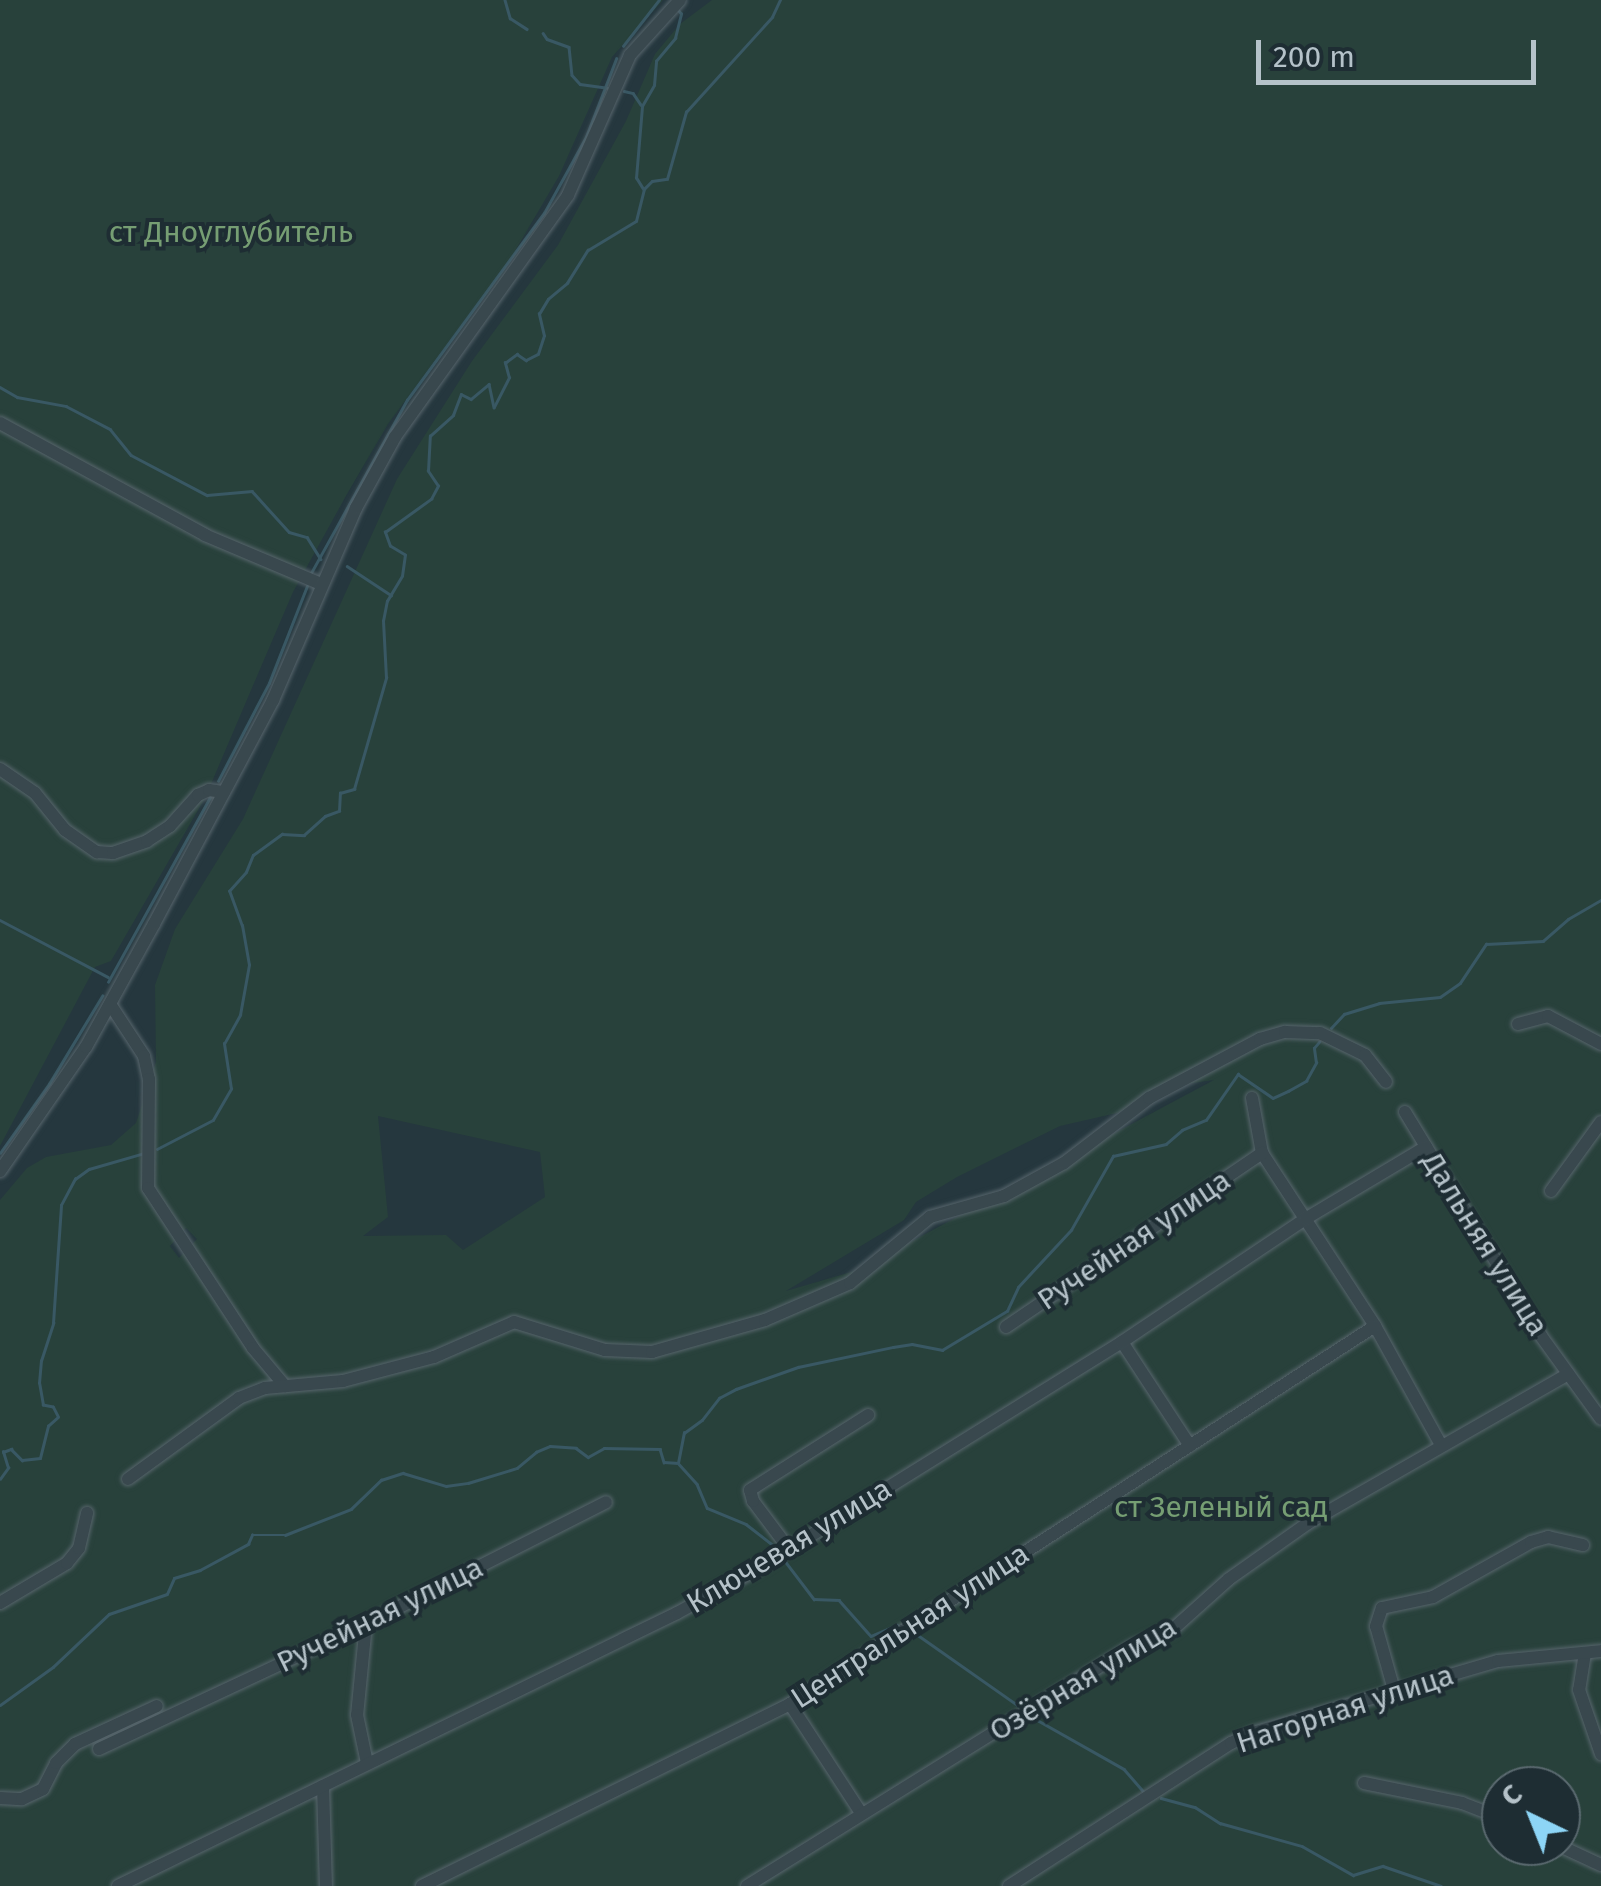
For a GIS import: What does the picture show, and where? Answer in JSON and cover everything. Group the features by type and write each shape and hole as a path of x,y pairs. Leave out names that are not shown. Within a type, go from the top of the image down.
{"street":[{"path":"0,1170 110,1004 273,700 320,584 395,437 568,196 630,56 676,3"},
{"path":"0,423 205,536 320,584"},
{"path":"0,769 35,794 66,830 97,852 113,853 147,842 170,826 198,795 209,790 224,792"},
{"path":"110,1004 144,1056 149,1079 148,1188 253,1348 285,1386"},
{"path":"1518,1024 1548,1016 1601,1044"},
{"path":"128,1479 239,1398 285,1386 343,1381 434,1358 514,1322 606,1350 652,1352 766,1320 850,1283 930,1217 1004,1196 1064,1163 1149,1098 1260,1039 1286,1032 1320,1033 1365,1054 1386,1082"},
{"path":"1252,1098 1262,1154 1375,1326 1441,1445"},
{"name":"Дальняя улица","path":"1405,1112 1568,1374 1601,1419"},
{"path":"1551,1192 1601,1122"},
{"name":"Ключевая улица","path":"118,1886 677,1613 789,1549 1122,1342 1304,1219 1426,1147"},
{"name":"Ручейная улица","path":"1006,1326 1262,1154"},
{"name":"Центральная улица","path":"422,1886 790,1704 1375,1326"},
{"path":"1122,1342 1190,1446"},
{"name":"Озёрная улица","path":"746,1886 1132,1646 1172,1630 1277,1544 1568,1374"},
{"path":"789,1549 753,1501 750,1490 868,1415"},
{"name":"Ручейная улица","path":"99,1749 366,1624 606,1502"},
{"path":"0,1603 67,1564 79,1548 88,1513"},
{"path":"1394,1690 1376,1626 1382,1608 1433,1597 1531,1542 1548,1537 1584,1545"},
{"path":"366,1624 356,1715 367,1764"},
{"name":"Нагорная улица","path":"1009,1886 1232,1743 1394,1690 1498,1662 1601,1650"},
{"path":"1585,1653 1578,1690 1601,1754"},
{"path":"790,1704 861,1814"},
{"path":"0,1798 22,1799 43,1789 56,1762 75,1744 158,1706"},
{"path":"1364,1783 1481,1811"},
{"path":"323,1786 326,1886"}],"green space":[{"name":"ст Дноуглубитель","path":"0,0 663,0 612,57 559,176 512,256 388,424 347,494 293,592 205,798 111,961 95,967 0,1146"},
{"name":"ст Зеленый сад","path":"712,0 1601,0 1601,1886 0,1886 0,1200 27,1168 46,1157 111,1145 136,1123 156,1062 155,985 175,929 243,819 397,479 472,361 558,245 626,121 655,54 680,24","holes":["1214,1080 858,1270 786,1291 904,1220 916,1202 957,1177 1060,1126 1117,1113 1186,1084","378,1116 540,1152 545,1197 463,1250 446,1235 363,1236 388,1217","186,1228 197,1239 179,1258 170,1246"]}],"waterway":[{"path":"505,0 510,18 527,29"},
{"path":"623,46 659,0"},
{"path":"157,1149 213,1120 231,1089 224,1044 240,1015 249,965 242,926 229,891 246,872 253,855 282,834 304,835 325,816 339,811 340,793 354,789 386,678 383,621 387,601 402,576 405,555 390,546 385,532 431,499 438,486 428,471 430,436 453,415 461,394 471,399 489,384 494,407 509,378 505,363 517,354 526,360 538,354 544,336 539,314 548,299 567,283 588,250 636,221 644,189 652,181 667,179 686,112 772,17 780,0"},
{"path":"643,189 636,178 642,106 654,85 656,61 675,38 681,14 677,9"},
{"path":"543,33 547,39 569,47 572,75 580,84 607,88"},
{"path":"311,573 407,400 544,213 586,137 616,59"},
{"path":"624,91 633,93 641,105"},
{"path":"0,387 17,397 66,406 110,429 131,455 207,495 252,491 289,532 307,537 321,559"},
{"path":"347,566 391,595"},
{"path":"218,781 269,683 307,586"},
{"path":"108,982 210,797"},
{"path":"1331,1028 1344,1014 1379,1003 1440,997 1460,983 1486,944 1543,941 1568,919 1601,900"},
{"path":"0,920 108,977"},
{"path":"0,1153 49,1084 102,996"},
{"path":"0,1705 53,1667 109,1614 167,1594 174,1578 200,1570 248,1544 252,1535 285,1535 351,1509 381,1480 403,1473 446,1486 468,1483 517,1468 550,1446 576,1448 588,1457 604,1448 660,1449 664,1462 678,1463 684,1433 702,1420 719,1398 736,1389 798,1367 893,1347 912,1344 942,1350 1007,1311 1018,1287 1071,1230 1113,1156 1166,1144 1182,1130 1206,1120 1238,1074 1273,1098 1288,1091 1306,1081 1316,1063 1314,1048 1319,1042"},
{"path":"0,1479 8,1468 3,1452 11,1449 22,1460 40,1458 48,1426 58,1417 53,1407 43,1405 39,1383 41,1361 53,1323 61,1205 75,1179 89,1169 141,1154"},
{"path":"679,1464 697,1484 707,1508 746,1524 775,1547"},
{"path":"785,1561 814,1599 839,1600 871,1636 897,1625"},
{"path":"915,1633 1019,1706"},
{"path":"1032,1717 1124,1769 1143,1791"},
{"path":"1161,1798 1195,1807 1220,1823 1302,1846 1353,1875 1383,1866 1441,1886"}]}
